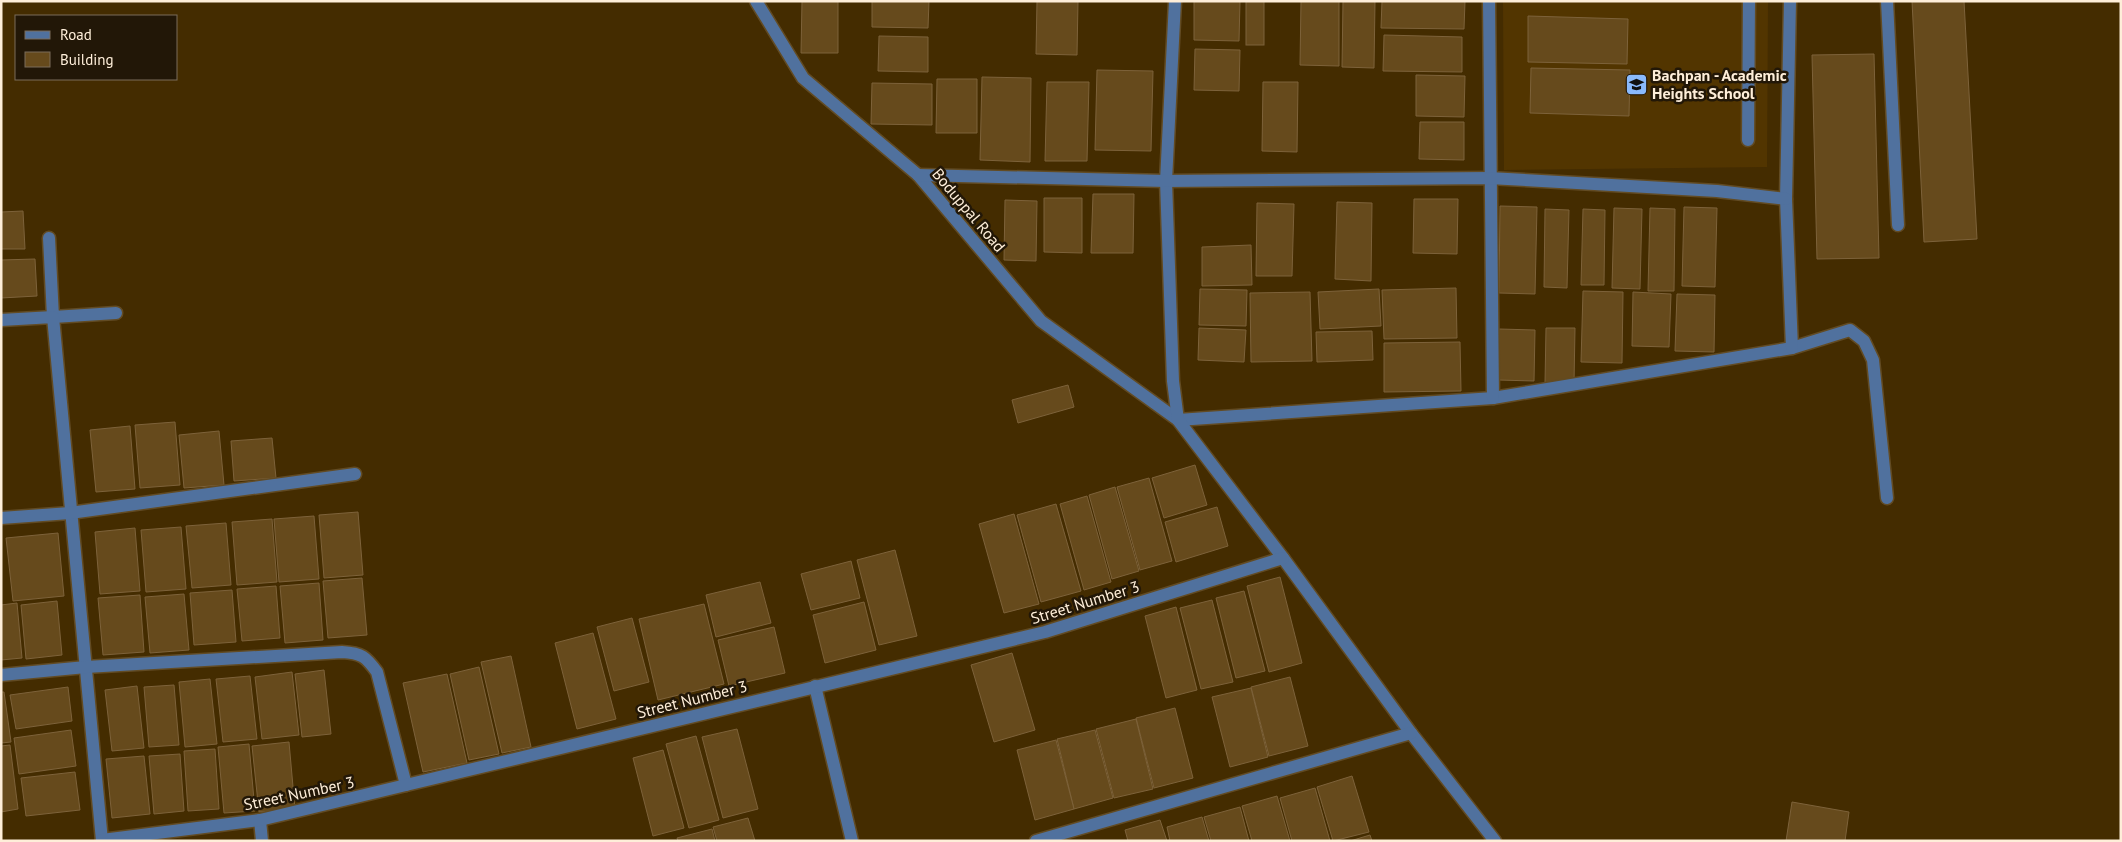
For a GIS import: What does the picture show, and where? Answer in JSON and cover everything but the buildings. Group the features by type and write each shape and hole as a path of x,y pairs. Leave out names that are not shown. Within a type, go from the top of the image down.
{"street":[{"name":"Boduppal Road","path":"756,1 803,78 918,175 1041,321 1178,420"},
{"path":"1175,1 1166,180 1173,381 1178,420 1283,558 1411,733 1495,841"},
{"path":"1489,1 1489,178 1493,398"},
{"path":"1748,1 1748,140"},
{"path":"1790,1 1786,199 1792,348"},
{"path":"1887,1 1898,225"},
{"path":"918,175 1166,180 1489,178 1716,191 1786,199"},
{"path":"49,238 53,317 70,513 102,841"},
{"path":"1,320 116,313"},
{"path":"1178,420 1493,398 1792,348 1850,330 1864,341 1873,360 1887,498"},
{"path":"1,518 70,513 354,474"},
{"name":"Street Number 3","path":"102,841 260,820 1045,632 1283,558"},
{"path":"1,675 86,667 342,652 358,653 368,660 378,672 406,785"},
{"path":"815,686 852,841"},
{"path":"1036,841 1411,733"},
{"path":"260,820 262,841"}],"shaded area":[{"name":"Bachpan - Academic Heights School","path":"1503,1 1768,1 1767,167 1504,170"}],"place":[{"name":"Bachpan - Academic Heights School","path":"1636,84"}]}
